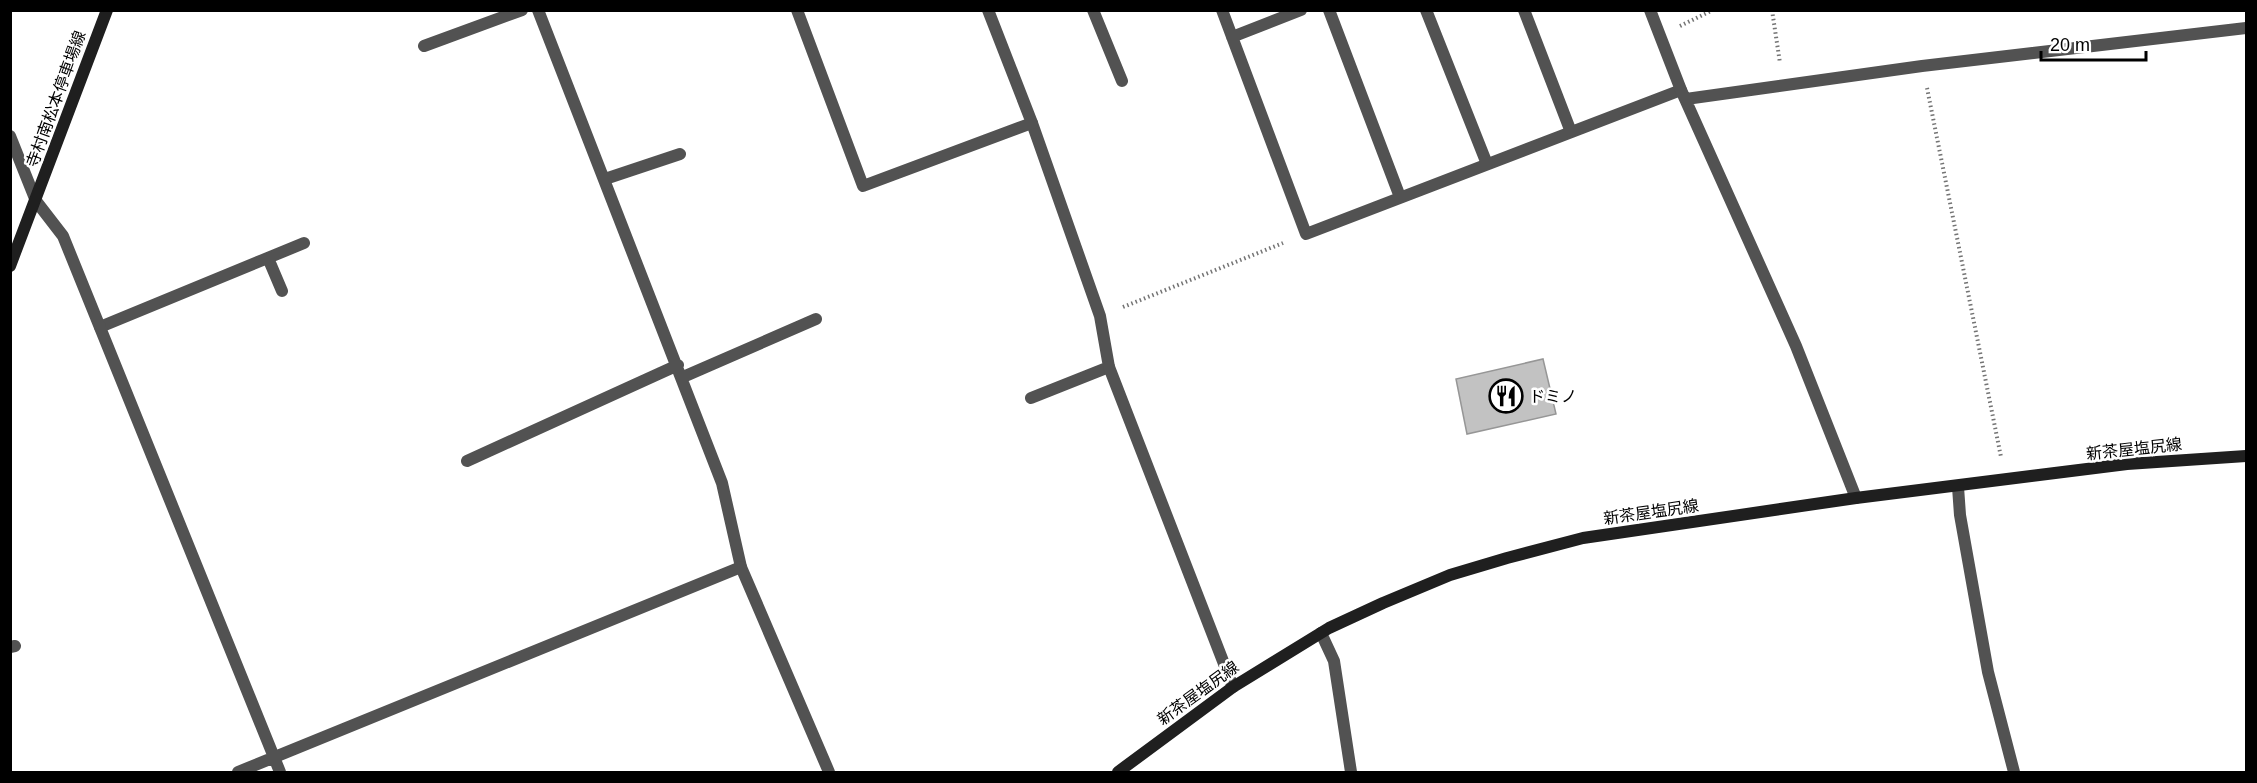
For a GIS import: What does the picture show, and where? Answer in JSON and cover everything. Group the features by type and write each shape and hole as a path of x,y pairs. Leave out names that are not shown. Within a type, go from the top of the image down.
{"main road":[{"name":"寺村南松本停車場線","path":"10,266 107,10"},
{"name":"新茶屋塩尻線","path":"1118,772 1233,687 1321,633 1383,603 1450,575 1507,558 1583,538 1856,498 2127,464 2247,456"}],"street":[{"path":"424,46 522,10"},
{"path":"538,10 683,377 722,483 741,567 829,772"},
{"path":"797,10 863,186 1032,123"},
{"path":"988,10 1032,123 1100,316 1109,367 1233,687"},
{"path":"1094,10 1122,81"},
{"path":"1221,10 1306,234 1571,132 1684,95 1784,87 1922,66 2247,28"},
{"path":"1232,37 1301,10"},
{"path":"1329,10 1400,197"},
{"path":"1426,10 1487,164"},
{"path":"1524,10 1571,132"},
{"path":"1650,10 1684,95 1796,346 1856,498"},
{"path":"10,135 36,201 63,237 280,772"},
{"path":"604,180 680,154"},
{"path":"100,327 303,243"},
{"path":"268,258 282,291"},
{"path":"683,377 816,319"},
{"path":"467,461 678,365"},
{"path":"1031,398 1109,367"},
{"path":"1958,487 1960,515 1988,672 2014,772"},
{"path":"238,772 741,567"},
{"path":"1321,633 1334,661 1351,772"}],"path":[{"path":"1679,26 1713,10"},
{"path":"1772,10 1784,87"},
{"path":"1922,66 2002,461"},
{"path":"1100,316 1306,234"}],"building":[{"name":"ドミノ","path":"1543,359 1556,414 1467,434 1456,379"}],"place":[{"name":"ドミノ","path":"1506,396"}]}
